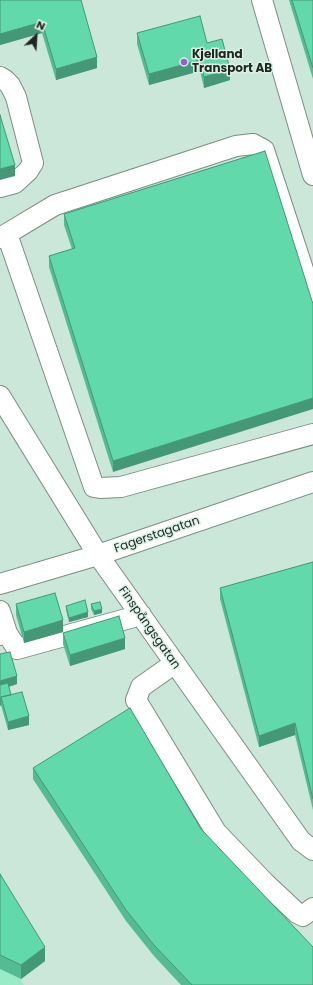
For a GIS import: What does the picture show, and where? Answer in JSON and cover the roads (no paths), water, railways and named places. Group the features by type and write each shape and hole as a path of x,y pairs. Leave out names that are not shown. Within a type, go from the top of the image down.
{"street":[{"path":"262,0 308,142 313,175"},
{"path":"0,77 10,85 16,98 33,162 28,171 15,183 0,187"},
{"path":"313,300 264,150 253,144 236,146 55,205 4,236 94,487 121,487 313,434"},
{"name":"Finspångsgatan","path":"0,396 98,555 301,841 313,850"},
{"name":"Fagerstagatan","path":"0,584 98,555 313,482"},
{"path":"0,610 4,634 17,649 141,615"},
{"path":"175,663 141,687 136,700 216,832 297,914 303,916 313,908"}],"place":[{"name":"Kjelland Transport AB","path":"184,62"}]}
